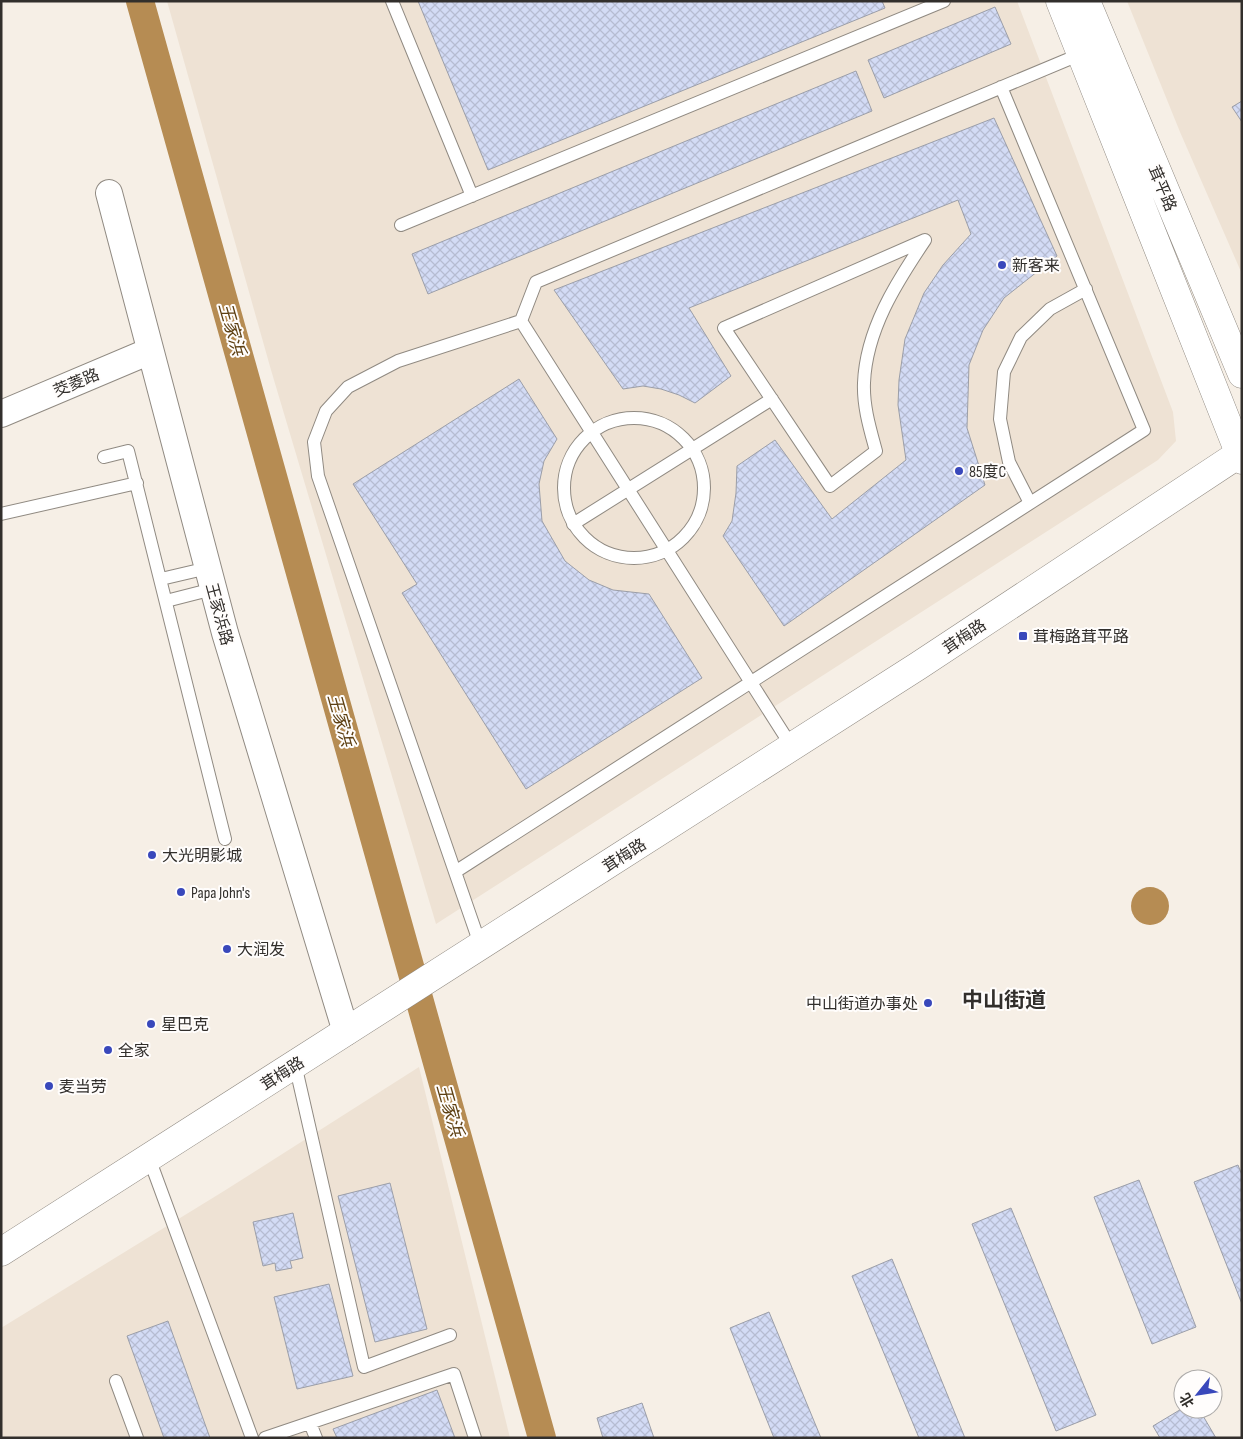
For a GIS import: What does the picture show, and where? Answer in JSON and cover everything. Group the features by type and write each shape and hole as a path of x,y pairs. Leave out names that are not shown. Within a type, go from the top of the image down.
{"street":[{"path":"1060,1 1241,455"},
{"name":"茸平路","path":"1086,1 1242,374"},
{"name":"王家浜路","path":"108,193 225,633 346,1032"},
{"name":"茭菱路","path":"1,414 150,351"},
{"name":"茸梅路","path":"1,1252 792,747 1241,455"}],"lane":[{"path":"392,1 472,196"},
{"path":"401,225 944,1"},
{"path":"521,321 536,282 1080,54"},
{"path":"455,872 1144,430 1001,87"},
{"path":"925,240 898,279 872,336 864,383 867,419 876,451 830,486 772,399 724,328 925,240"},
{"path":"1030,503 1009,462 1000,419 1004,372 1021,337 1050,309 1086,289"},
{"path":"521,321 792,747"},
{"path":"473,951 455,872 318,476 314,442 326,411 348,387 398,361 521,321"},
{"path":"573,524 772,399"},
{"path":"634,417 642,418 657,421 677,432 693,448 702,470 705,494 699,517 686,537 667,551 647,558 626,558 605,553 587,541 573,524 565,505 563,484 567,464 577,446 592,431 612,420 634,417"},
{"path":"104,456 128,451 226,839"},
{"path":"1,514 136,483"},
{"path":"160,579 210,578"},
{"path":"166,601 210,578"},
{"path":"294,1064 364,1367 450,1334"},
{"path":"149,1158 252,1438"},
{"path":"266,1438 454,1374 475,1438"},
{"path":"116,1381 137,1438"},
{"path":"310,1423 316,1438"}],"shaded area":[{"path":"167,1 1017,1 1173,412 1176,441 1158,460 436,924 271,370"},
{"path":"1127,1 1242,1 1242,274 1180,132"},
{"path":"1150,887 1164,892 1169,906 1164,920 1150,925 1136,920 1131,906 1136,892"},
{"path":"419,1067 510,1438 1,1438 1,1328 224,1191"}],"building":[{"path":"418,1 882,1 885,8 488,170"},
{"path":"995,7 1011,44 884,98 868,60"},
{"path":"856,71 872,111 428,294 412,254"},
{"path":"1242,101 1242,122 1232,107"},
{"path":"994,118 1057,256 1004,298 983,330 969,365 967,428 985,485 784,626 723,536 732,521 737,466 775,440 832,519 906,460 898,405 899,380 905,339 924,293 943,265 971,234 958,200 689,308 731,376 695,403 661,389 643,386 623,389 554,290"},
{"path":"519,379 557,439 544,461 539,484 542,521 565,561 589,580 613,590 649,594 702,678 526,789 402,593 417,584 353,484"},
{"path":"1238,1165 1242,1175 1242,1304 1194,1182"},
{"path":"1139,1180 1196,1327 1152,1344 1094,1197"},
{"path":"390,1183 427,1329 375,1342 338,1196"},
{"path":"1011,1208 1096,1415 1056,1431 972,1224"},
{"path":"293,1213 303,1258 290,1261 292,1268 276,1271 275,1263 263,1266 253,1222"},
{"path":"892,1259 965,1438 919,1438 852,1276"},
{"path":"329,1284 353,1376 297,1389 274,1297"},
{"path":"769,1312 821,1438 774,1438 730,1328"},
{"path":"168,1321 210,1438 164,1438 127,1336"},
{"path":"437,1390 455,1438 337,1438 333,1429"},
{"path":"642,1403 654,1438 603,1438 597,1418"},
{"path":"1173,1414 1173,1419 1205,1419 1216,1438 1160,1438 1153,1426"}],"waterway":[{"name":"王家浜","path":"140,1 542,1438"}],"place":[{"name":"新客来","path":"1002,265"},
{"name":"85度C","path":"959,471"},
{"name":"茸梅路茸平路","path":"1023,636"},
{"name":"大光明影城","path":"152,855"},
{"name":"Papa John's","path":"181,892"},
{"name":"大润发","path":"227,949"},
{"name":"中山街道办事处","path":"928,1003"},
{"name":"星巴克","path":"151,1024"},
{"name":"全家","path":"108,1050"},
{"name":"麦当劳","path":"49,1086"}],"district":[{"name":"中山街道","path":"1004,1000"}]}
